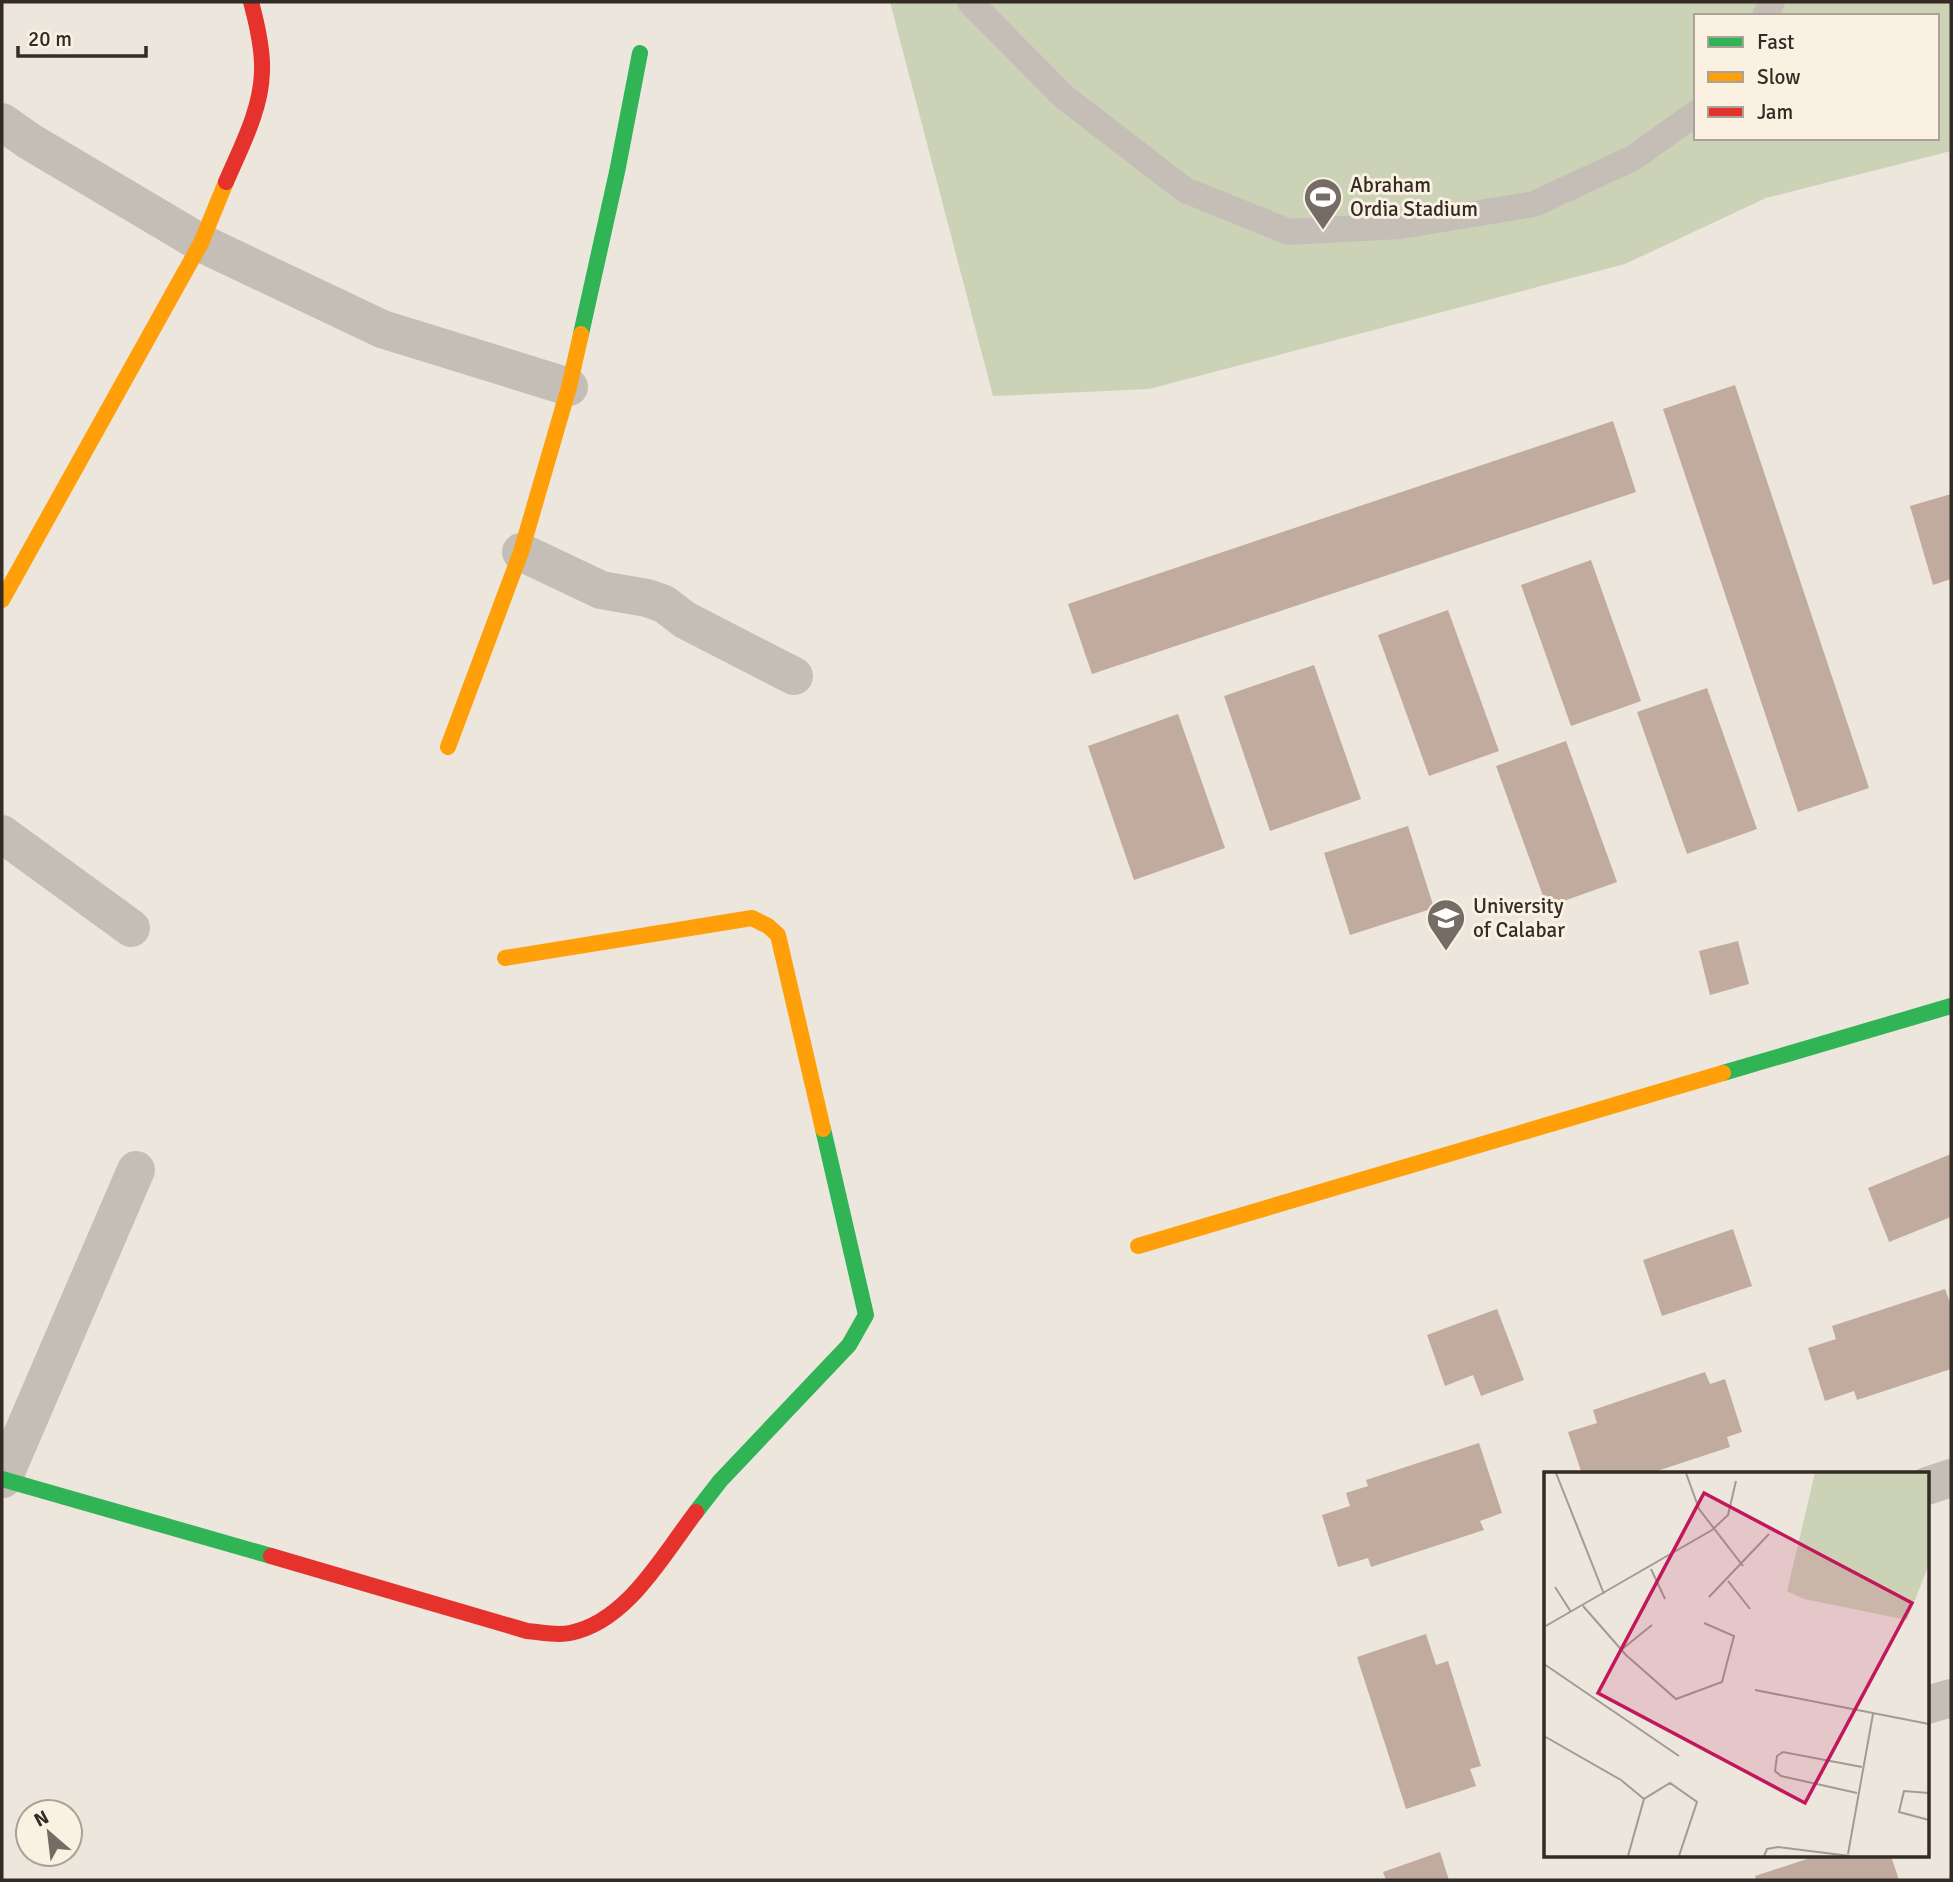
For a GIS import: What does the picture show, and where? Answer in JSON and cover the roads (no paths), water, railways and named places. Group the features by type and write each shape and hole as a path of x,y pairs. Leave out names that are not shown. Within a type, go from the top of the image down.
{"street":[{"path":"2,600 201,243 254,114 262,73 257,25 251,2"},
{"path":"447,747 521,552 569,387 617,172 640,53"},
{"path":"2,122 29,141 201,243 382,329 569,387"},
{"path":"521,552 601,590 647,598 664,604 685,621 794,676"},
{"path":"2,834 131,928"},
{"path":"136,1170 2,1479 527,1631 568,1634 599,1624 628,1601 720,1481 849,1345 866,1315 778,935 752,918 505,958"},
{"path":"1138,1246 1951,1006"},
{"path":"1928,1486 1951,1478"},
{"path":"1928,1705 1951,1698"}],"lane":[{"path":"970,2 1065,97 1185,190 1289,232 1400,226 1534,204 1633,158 1694,114"}],"place":[{"name":"Abraham Ordia Stadium","path":"1323,231"},
{"name":"University of Calabar","path":"1446,952"}]}
